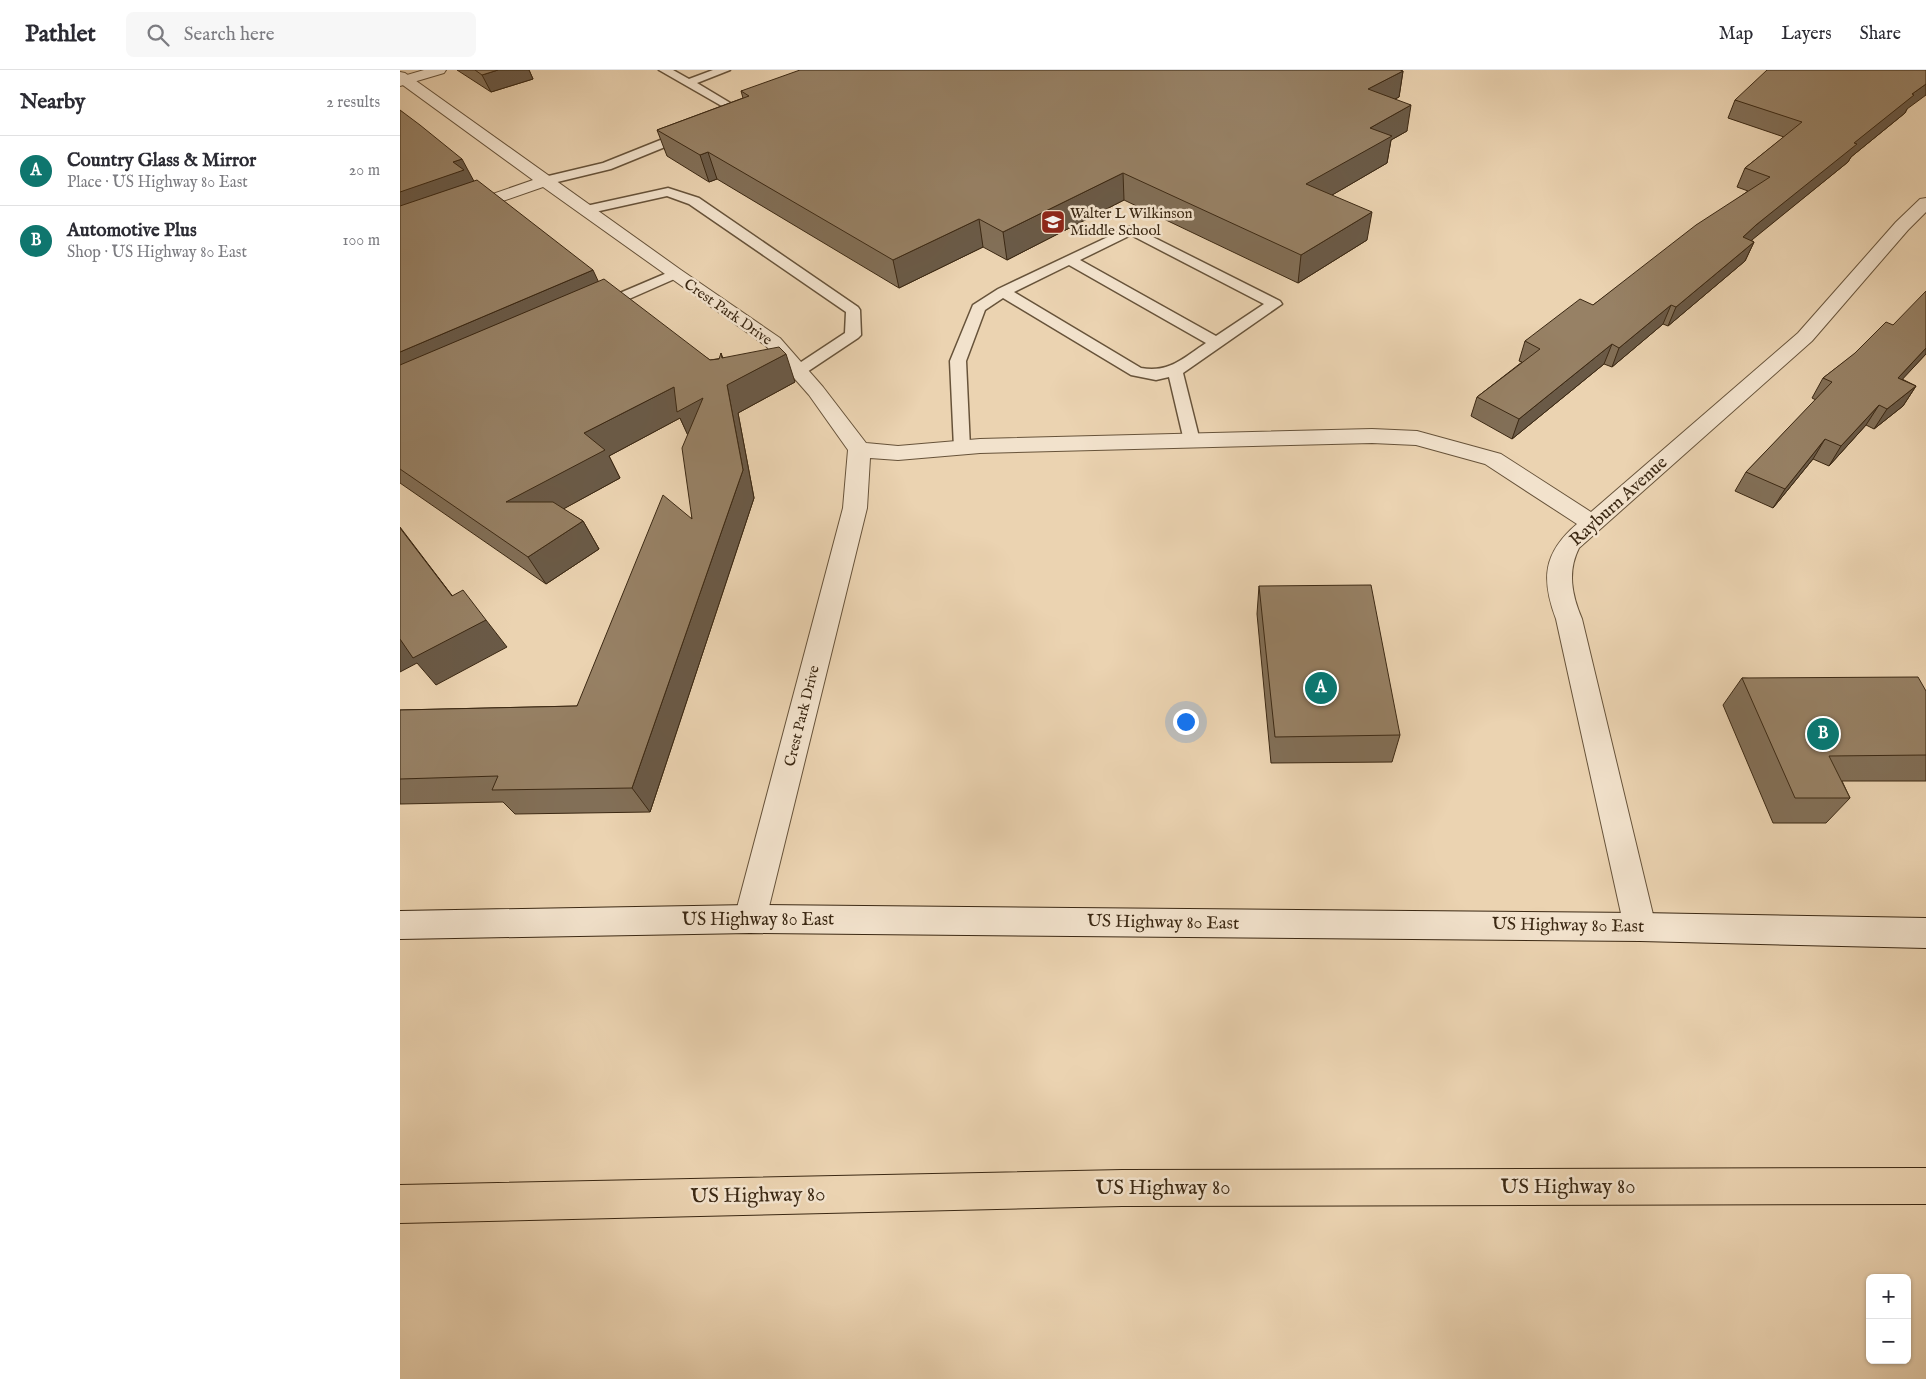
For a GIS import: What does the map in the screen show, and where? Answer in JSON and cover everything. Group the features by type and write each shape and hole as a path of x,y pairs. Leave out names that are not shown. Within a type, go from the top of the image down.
{"highway":[{"name":"US Highway 80","path":"400,1204 1122,1188 1926,1186"}],"street":[{"path":"402,79 439,70"},
{"name":"Crest Park Drive","path":"402,79 674,274 773,342 816,391 859,450 855,508 750,919"},
{"path":"400,232 544,181"},
{"name":"Rayburn Avenue","path":"1640,927 1568,619 1561,598 1560,562 1570,543 1805,337 1902,226 1926,203"},
{"path":"859,450 898,453 962,448 1192,441 1372,436 1417,438 1493,459 1592,523"},
{"name":"US Highway 80 East","path":"400,925 750,919 1640,927 1926,933"}],"lane":[{"path":"665,70 735,105 720,117"},
{"path":"688,83 724,70"},
{"path":"544,181 607,166 697,129"},
{"path":"586,210 668,192 694,201 853,310 853,335 798,371"},
{"path":"962,448 958,361 978,308 1003,292 1131,230 1275,304 1174,371 1156,375 1137,372 1003,292"},
{"path":"1070,260 1217,343"},
{"path":"586,313 674,274"},
{"path":"1174,371 1192,441"}],"building":[{"path":"475,70 498,70 482,75"},
{"path":"800,70 1400,70 1403,71 1368,89 1411,105 1370,128 1392,136 1306,184 1372,212 1301,255 1123,173 1003,232 979,219 893,260 708,152 700,155 657,130 749,96 741,91"},
{"path":"1767,70 1926,70 1926,84 1854,143 1857,144 1756,225 1743,237 1754,242 1676,307 1671,305 1619,348 1612,344 1519,419 1477,397 1540,349 1525,341 1580,299 1593,305 1696,225 1770,177 1745,168 1802,122 1735,100"},
{"path":"400,110 462,159 453,162 464,170 400,192"},
{"path":"477,180 593,270 400,352 400,206"},
{"path":"604,279 710,360 719,359 721,353 722,358 779,347 786,354 727,385 743,470 632,788 492,790 498,776 400,779 400,710 577,706 663,495 692,519 682,448 703,398 677,412 674,387 584,433 605,450 506,502 553,502 583,521 528,557 400,469 400,365"},
{"path":"1926,291 1926,348 1898,378 1916,386 1887,409 1879,405 1841,446 1825,439 1785,489 1746,472 1832,382 1823,378 1855,353 1886,322 1893,325"},
{"path":"400,528 452,596 463,590 486,620 413,658 400,639"},
{"path":"1371,585 1400,735 1275,737 1259,586"},
{"path":"1918,677 1926,691 1926,755 1829,756 1850,798 1795,798 1742,678"}],"place":[{"name":"Walter L Wilkinson Middle School","path":"1053,222"},
{"name":"Country Glass & Mirror","path":"1321,688"},
{"name":"Automotive Plus","path":"1823,734"}]}
